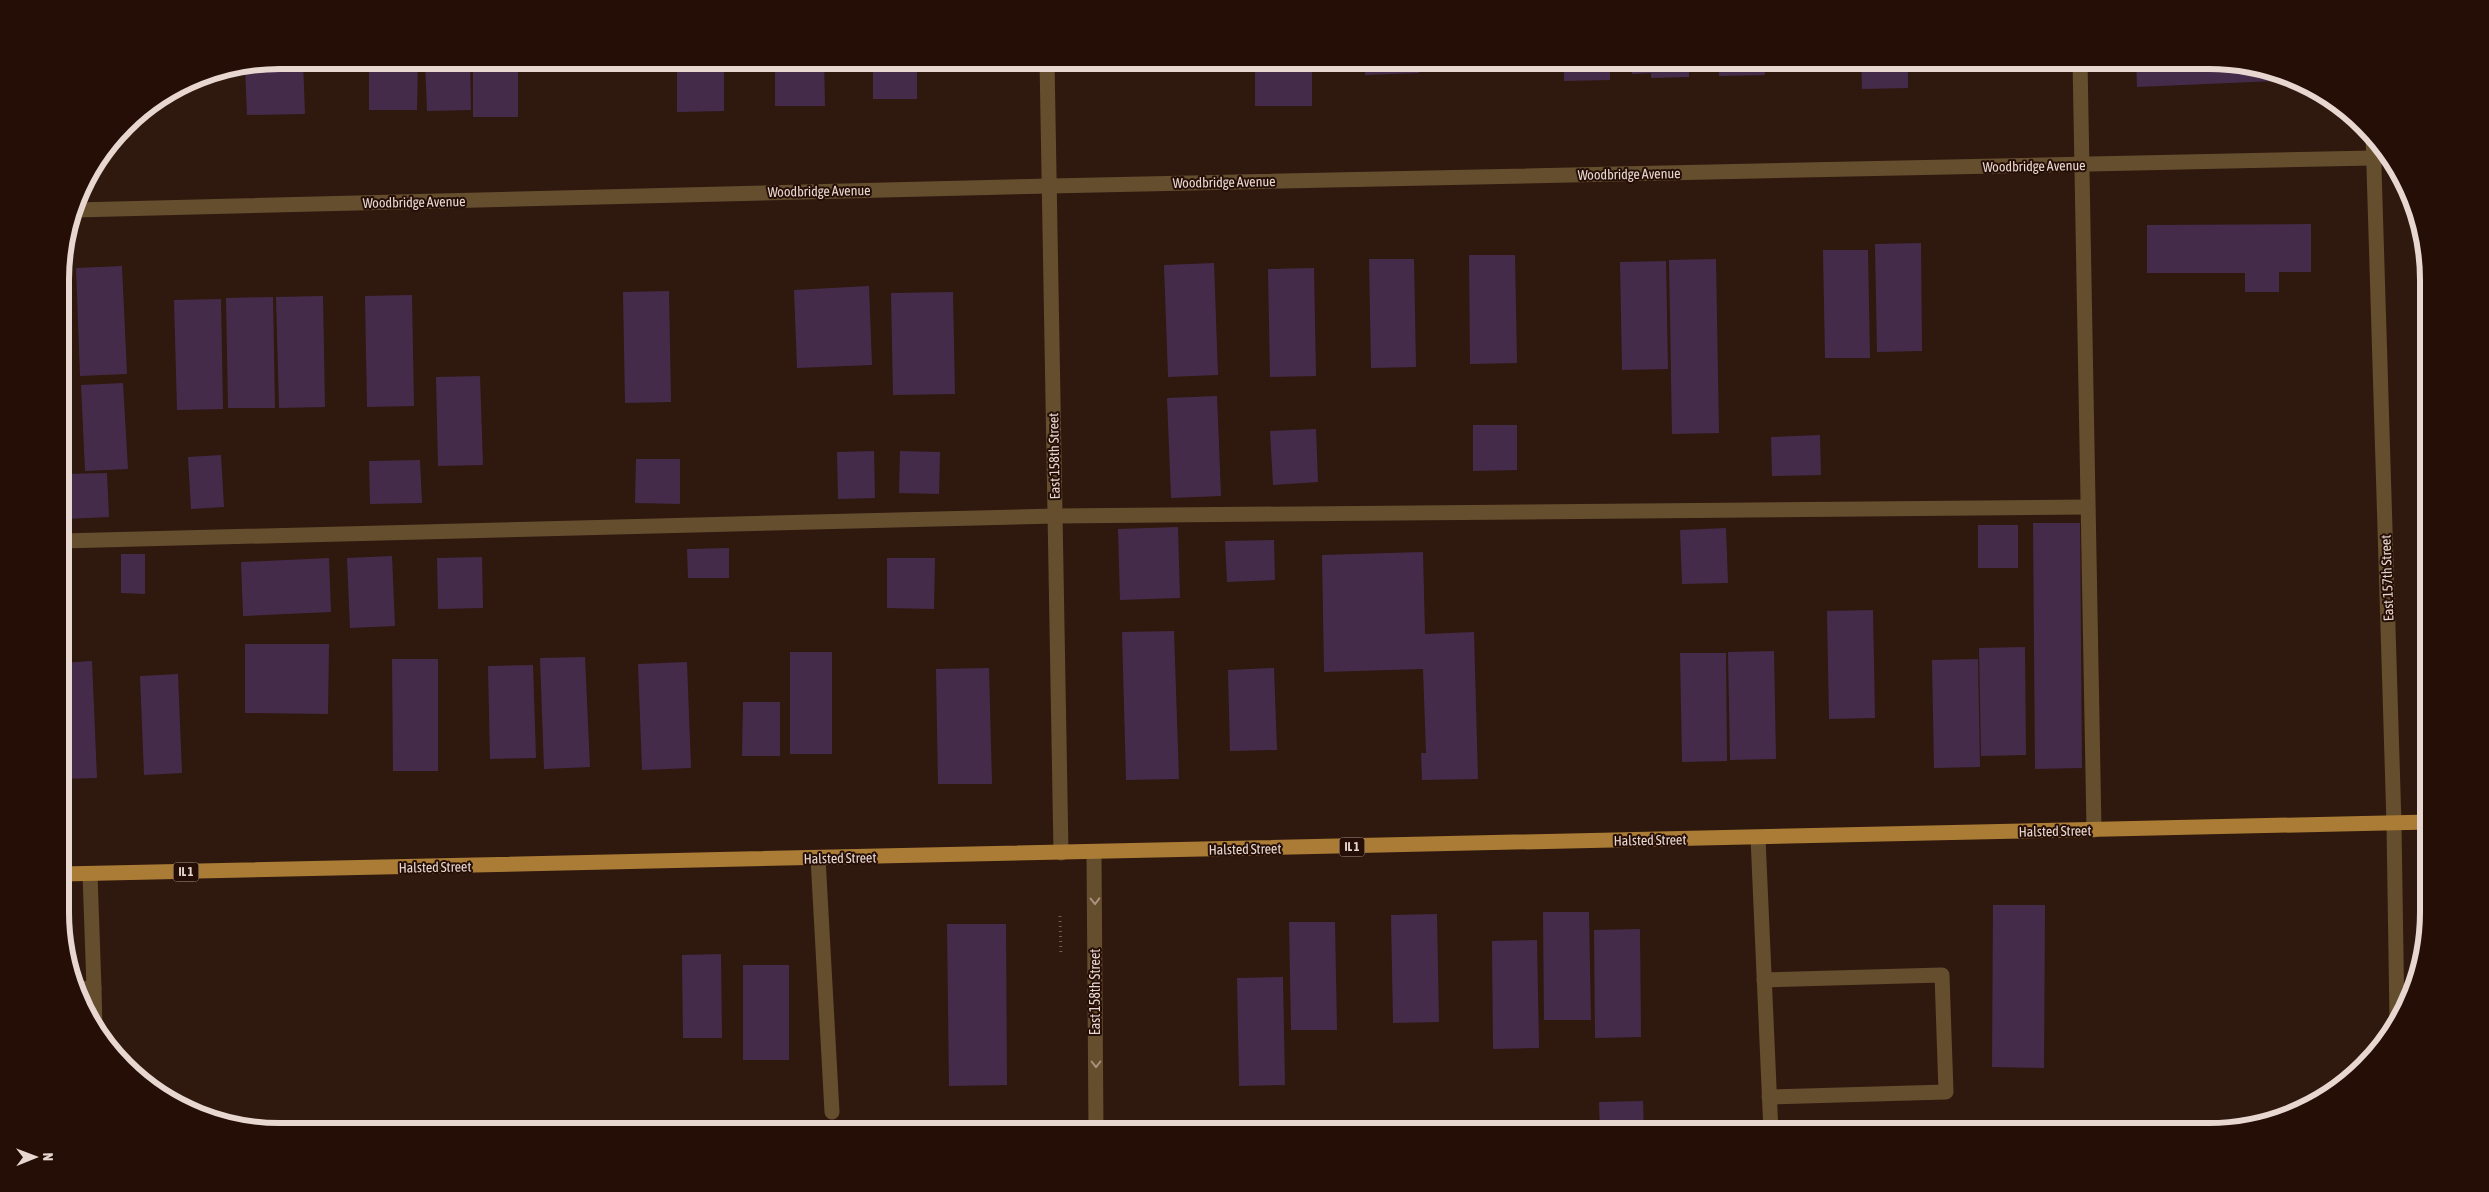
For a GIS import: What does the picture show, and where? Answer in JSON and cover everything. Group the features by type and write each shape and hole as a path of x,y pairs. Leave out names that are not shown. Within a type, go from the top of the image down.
{"main road":[{"name":"Halsted Street","path":"69,874 2420,823"}],"street":[{"name":"East 158th Street","path":"1047,69 1062,853"},
{"path":"2080,69 2094,830"},
{"name":"East 157th Street","path":"2373,147 2394,824 2397,1010"},
{"name":"Woodbridge Avenue","path":"81,210 1050,186 2373,158"},
{"path":"69,541 1055,516 2088,507"},
{"path":"1758,838 1770,1123"},
{"name":"East 158th Street","path":"1094,852 1096,1123"},
{"path":"818,858 832,1112"},
{"path":"90,874 95,1014"},
{"path":"1764,980 1942,975 1946,1092 1769,1097"},
{"path":"83,989 94,988"},
{"path":"88,1002 94,988"}],"path":[{"path":"1060,916 1061,962"}],"building":[{"path":"266,69 303,69 305,114 247,115 245,72"},
{"path":"369,69 418,69 417,110 369,110"},
{"path":"425,69 470,69 471,110 427,111"},
{"path":"473,69 518,69 518,117 473,117"},
{"path":"677,69 724,69 724,111 677,112"},
{"path":"775,69 824,69 825,106 775,106"},
{"path":"873,69 917,69 917,99 873,99"},
{"path":"1255,69 1312,69 1312,106 1255,106"},
{"path":"1365,69 1419,69 1419,73 1365,75"},
{"path":"1451,69 1504,69 1504,70 1451,71"},
{"path":"1564,69 1610,69 1610,80 1564,81"},
{"path":"1632,69 1689,69 1689,77 1651,78 1651,73 1632,74"},
{"path":"1719,69 1765,69 1765,75 1719,76"},
{"path":"1861,69 1908,69 1908,88 1862,89"},
{"path":"2136,69 2223,69 2250,73 2279,81 2137,87"},
{"path":"2311,224 2311,272 2279,272 2279,292 2245,292 2245,273 2147,273 2147,225"},
{"path":"1921,243 1922,351 1877,352 1875,244"},
{"path":"1823,250 1868,250 1870,358 1825,358"},
{"path":"1469,255 1515,255 1517,363 1470,364"},
{"path":"1369,259 1414,259 1416,367 1371,368"},
{"path":"1716,259 1719,433 1672,434 1669,260"},
{"path":"1666,261 1668,369 1622,370 1620,262"},
{"path":"1214,263 1218,375 1168,377 1164,265"},
{"path":"122,266 127,374 80,376 76,268"},
{"path":"1314,268 1316,376 1270,377 1268,269"},
{"path":"869,286 872,365 797,368 794,290"},
{"path":"669,291 671,402 625,403 623,292"},
{"path":"953,292 955,394 893,395 891,293"},
{"path":"412,295 414,406 367,407 365,296"},
{"path":"323,296 325,407 279,408 276,297"},
{"path":"273,297 275,408 228,408 226,298"},
{"path":"221,299 223,409 177,410 174,300"},
{"path":"480,376 483,465 438,466 436,377"},
{"path":"123,383 128,469 85,471 81,385"},
{"path":"1217,396 1221,496 1171,498 1167,398"},
{"path":"1473,425 1517,425 1517,470 1473,471"},
{"path":"1316,429 1318,482 1273,485 1270,431"},
{"path":"1820,435 1821,475 1772,476 1771,437"},
{"path":"874,451 875,498 838,499 837,452"},
{"path":"900,451 940,452 939,494 899,493"},
{"path":"221,455 224,507 191,509 188,457"},
{"path":"636,459 680,459 680,504 635,503"},
{"path":"420,460 422,503 370,504 369,461"},
{"path":"107,473 109,517 69,519 69,474"},
{"path":"2033,523 2080,523 2082,768 2035,769"},
{"path":"1978,525 2018,525 2018,568 1978,568"},
{"path":"1178,527 1180,598 1120,600 1118,529"},
{"path":"1726,528 1728,583 1682,584 1680,530"},
{"path":"1274,540 1275,580 1227,582 1225,541"},
{"path":"729,548 729,578 688,578 687,549"},
{"path":"1423,552 1425,634 1474,632 1478,779 1422,780 1421,753 1426,753 1423,669 1324,672 1322,555"},
{"path":"121,554 145,554 145,594 121,593"},
{"path":"392,556 395,626 350,628 347,558"},
{"path":"482,557 483,608 438,609 437,558"},
{"path":"329,558 331,612 243,616 241,562"},
{"path":"887,558 935,558 934,609 887,608"},
{"path":"1873,610 1875,718 1829,719 1827,611"},
{"path":"1174,631 1179,779 1126,780 1122,632"},
{"path":"245,644 329,644 328,714 245,713"},
{"path":"2025,647 2026,755 1981,756 1979,648"},
{"path":"1774,651 1776,759 1730,760 1728,652"},
{"path":"790,652 832,652 832,754 790,754"},
{"path":"1680,653 1726,653 1727,761 1682,762"},
{"path":"585,657 590,767 544,769 540,658"},
{"path":"392,659 438,659 438,771 393,771"},
{"path":"1978,659 1980,767 1934,768 1932,660"},
{"path":"92,661 97,778 69,779 69,662"},
{"path":"687,662 691,768 642,770 638,664"},
{"path":"533,665 536,758 490,759 488,666"},
{"path":"989,668 992,784 938,784 936,669"},
{"path":"1274,668 1277,750 1230,751 1228,670"},
{"path":"178,674 182,773 144,775 140,676"},
{"path":"743,702 780,702 780,756 742,756"},
{"path":"1993,905 2045,905 2044,1068 1992,1067"},
{"path":"1543,912 1589,912 1591,1020 1544,1020"},
{"path":"1437,914 1439,1022 1393,1023 1391,915"},
{"path":"1289,922 1335,922 1337,1030 1291,1030"},
{"path":"947,924 1006,924 1007,1085 949,1086"},
{"path":"1640,929 1641,1037 1595,1038 1594,930"},
{"path":"1537,940 1539,1048 1493,1049 1492,941"},
{"path":"721,954 722,1038 683,1038 682,955"},
{"path":"743,965 789,965 789,1060 743,1060"},
{"path":"1283,977 1285,1085 1239,1086 1237,978"},
{"path":"1643,1101 1644,1123 1600,1123 1599,1102"}]}
